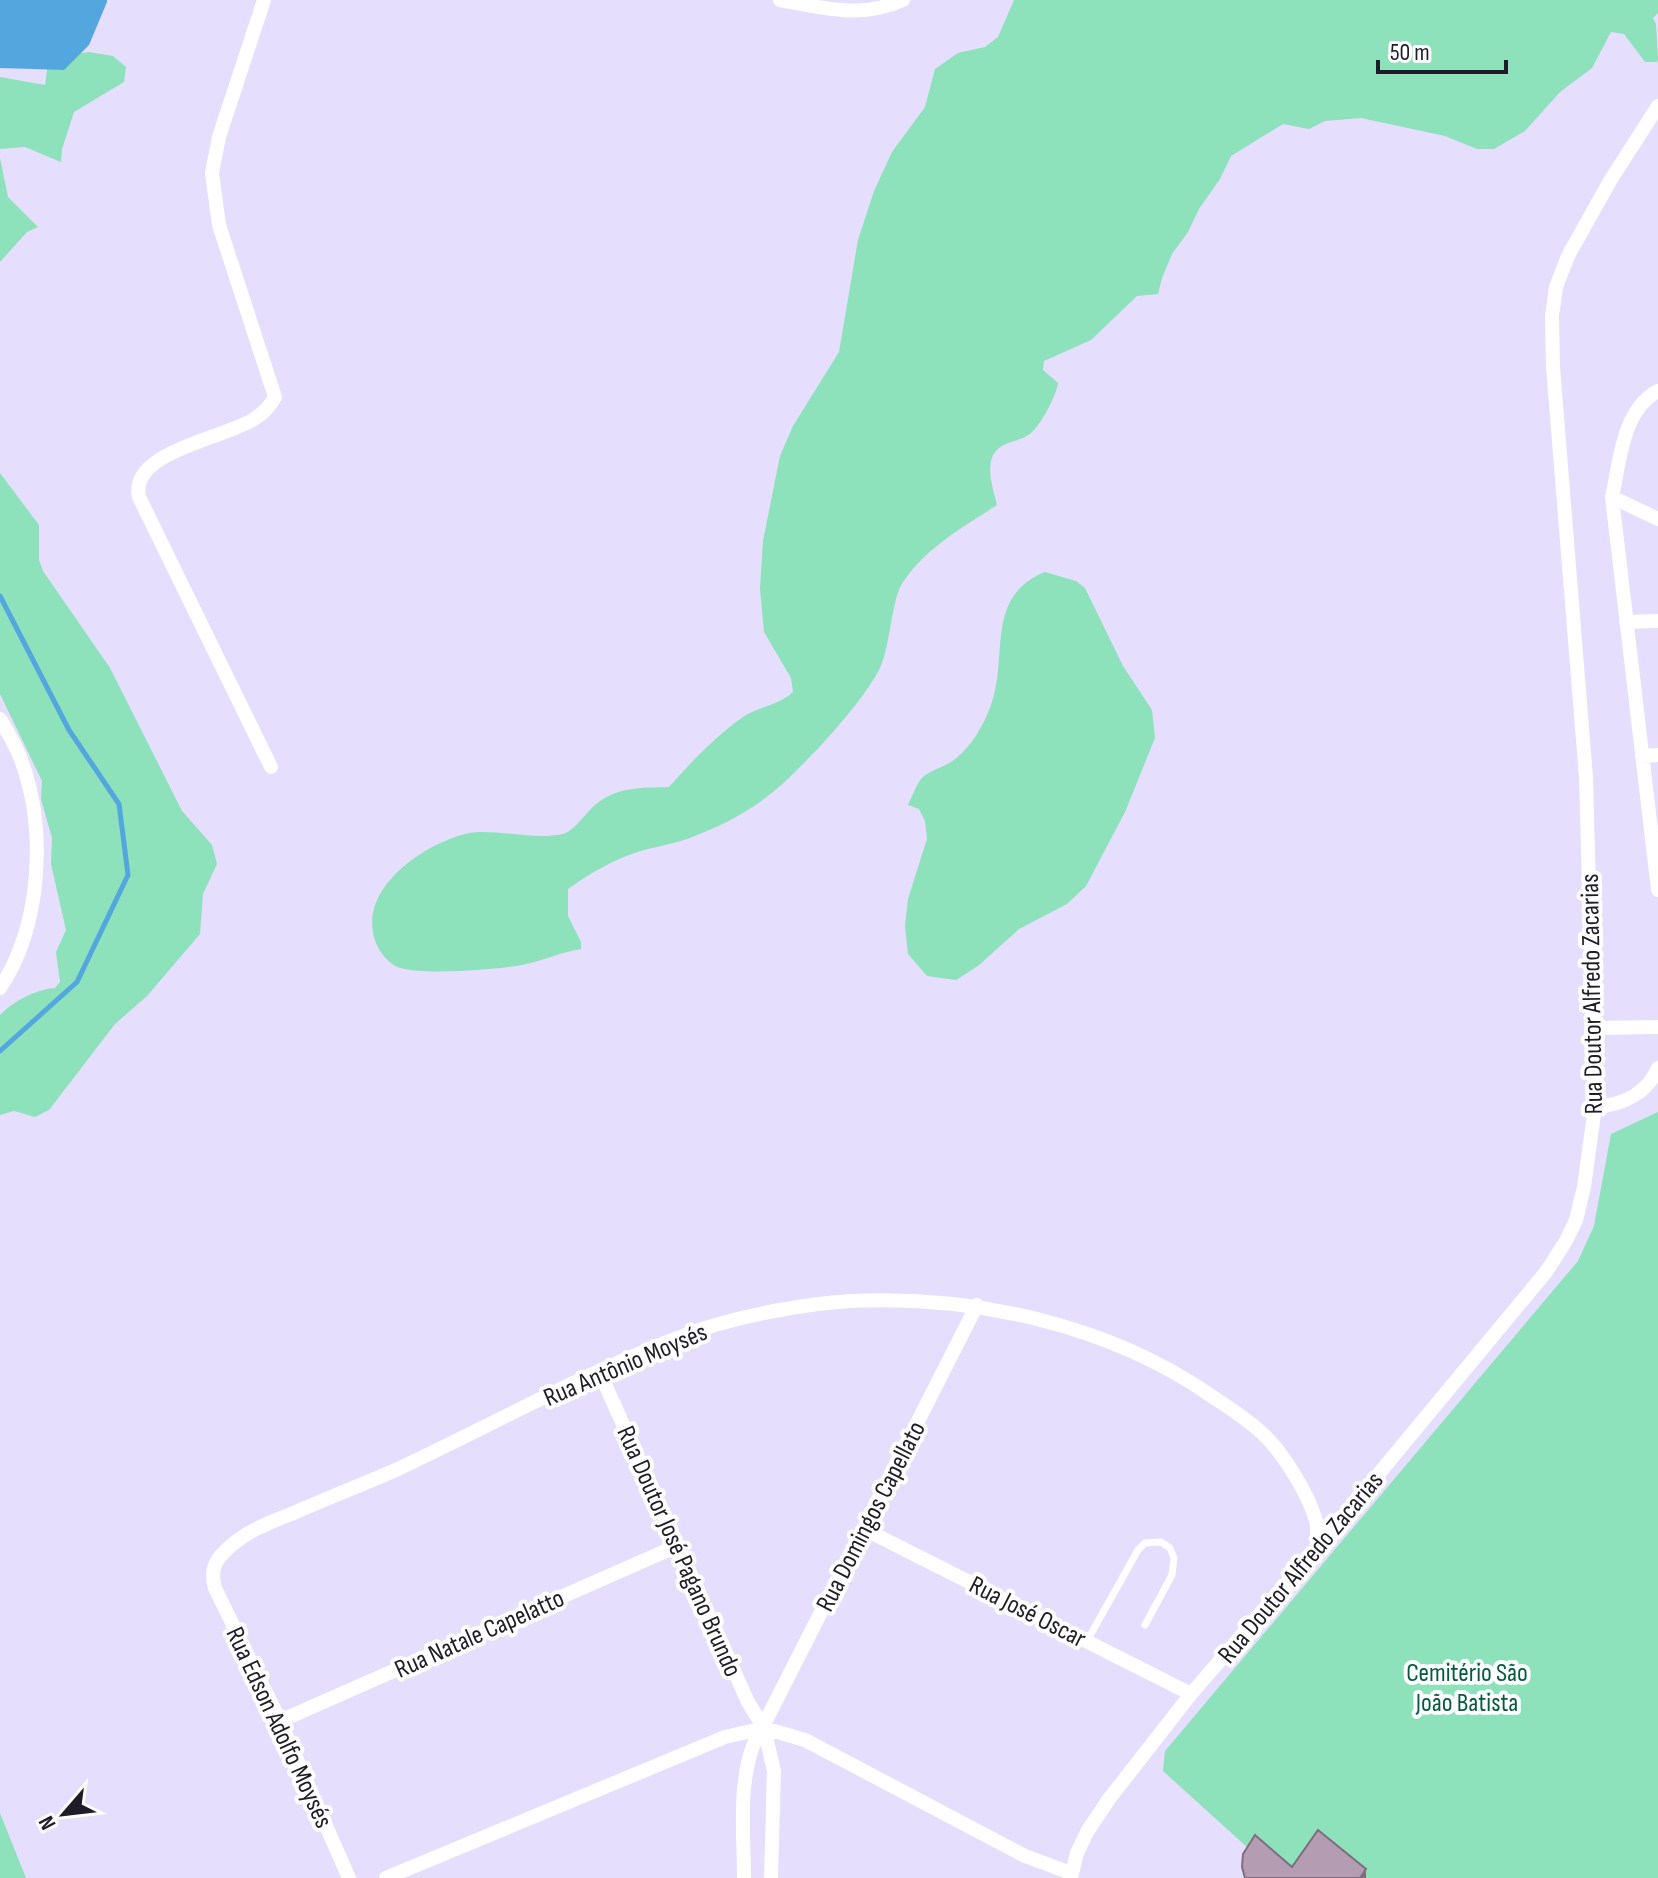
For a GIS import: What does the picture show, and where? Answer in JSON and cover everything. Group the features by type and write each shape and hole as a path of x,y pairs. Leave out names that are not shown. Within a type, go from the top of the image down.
{"street":[{"path":"264,0 219,137 212,173 219,225 275,397 269,408 252,421 193,443 157,461 140,475 137,487 139,497 271,767"},
{"path":"780,0 864,12 903,0"},
{"name":"Rua Doutor Alfredo Zacarias","path":"1071,1875 1087,1832 1109,1799 1191,1694 1318,1547 1546,1272 1576,1220 1584,1187 1595,1107 1595,1028 1586,777 1553,367 1552,316 1556,287 1568,256 1610,181 1655,112"},
{"path":"1658,391 1644,399 1635,413 1616,463 1612,497 1658,890"},
{"path":"1612,497 1658,519"},
{"path":"1626,622 1658,621"},
{"path":"0,719 20,756 34,809 35,890 26,935 13,968 0,988"},
{"path":"1642,756 1658,755"},
{"path":"1595,1028 1658,1027"},
{"path":"1595,1107 1619,1104 1632,1097 1646,1087 1658,1068"},
{"name":"Rua Antônio Moysés","path":"212,1577 214,1565 220,1556 234,1543 262,1526 395,1470 599,1371 703,1329 850,1301 977,1305 1052,1323 1141,1355 1185,1377 1264,1435 1305,1494 1317,1523 1318,1547"},
{"name":"Rua Domingos Capellato","path":"764,1728 977,1305"},
{"name":"Rua Doutor José Pagano Brundo","path":"599,1371 748,1702 764,1728 774,1771 771,1878"},
{"name":"Rua José Oscar","path":"864,1529 1191,1694"},
{"name":"Rua Natale Capelatto","path":"280,1721 677,1546"},
{"name":"Rua Edson Adolfo Moysés","path":"212,1577 349,1878"},
{"path":"744,1878 747,1764 764,1728"},
{"path":"386,1878 716,1741 764,1728 805,1740 1025,1856 1071,1875"}],"lane":[{"path":"1087,1641 1138,1550 1145,1543 1161,1542 1170,1548 1174,1566 1145,1625"}],"green space":[{"path":"1014,0 1658,0 1658,13 1653,18 1658,59 1657,62 1645,62 1624,34 1611,32 1592,68 1560,92 1525,131 1494,149 1477,149 1445,136 1361,118 1325,121 1309,129 1283,124 1231,156 1220,179 1172,254 1158,294 1137,296 1091,340 1044,361 1043,370 1058,383 1057,388 1035,429 1003,445 994,454 990,472 997,505 934,548 912,570 899,590 879,670 844,720 791,776 756,805 731,820 688,839 624,857 568,889 568,916 581,942 581,949 522,965 478,970 426,971 400,968 393,964 376,943 372,924 375,906 396,874 412,860 447,840 475,832 538,836 563,834 602,799 620,791 669,787 733,724 793,692 791,678 764,632 760,589 763,541 780,456 793,426 839,352 858,240 874,191 892,152 925,107 935,69 958,53 985,47 998,37"},
{"path":"89,52 113,56 126,67 124,82 74,112 61,162 25,147 0,149 0,77 45,85 49,56"},
{"path":"0,158 8,197 38,227 27,232 0,262"},
{"path":"0,473 39,525 39,560 43,571 110,668 182,811 212,845 217,864 203,894 200,934 147,996 115,1024 49,1110 35,1117 14,1111 0,1115 0,1015 25,997 55,988 60,982 56,952 66,930 51,864 52,838 41,799 42,781 0,694"},
{"path":"1045,572 1076,581 1085,588 1123,666 1152,710 1155,738 1125,812 1086,886 1067,904 1019,929 978,966 956,980 927,976 908,954 905,926 908,899 927,839 925,821 919,809 908,805 922,778 960,755 981,728 996,686 1006,612 1013,596 1026,583"},
{"name":"Cemitério São João Batista","path":"1658,1112 1658,1878 1289,1878 1248,1848 1163,1771 1165,1751 1578,1261 1594,1226 1611,1134"},
{"path":"0,1813 26,1878 0,1878"}],"water":[{"path":"0,0 107,2 89,45 64,70 0,68"}],"building":[{"path":"1318,1830 1366,1869 1360,1878 1245,1878 1243,1854 1255,1835 1292,1867"}],"waterway":[{"path":"0,596 69,730 119,804 128,875 77,982 0,1051"}]}
